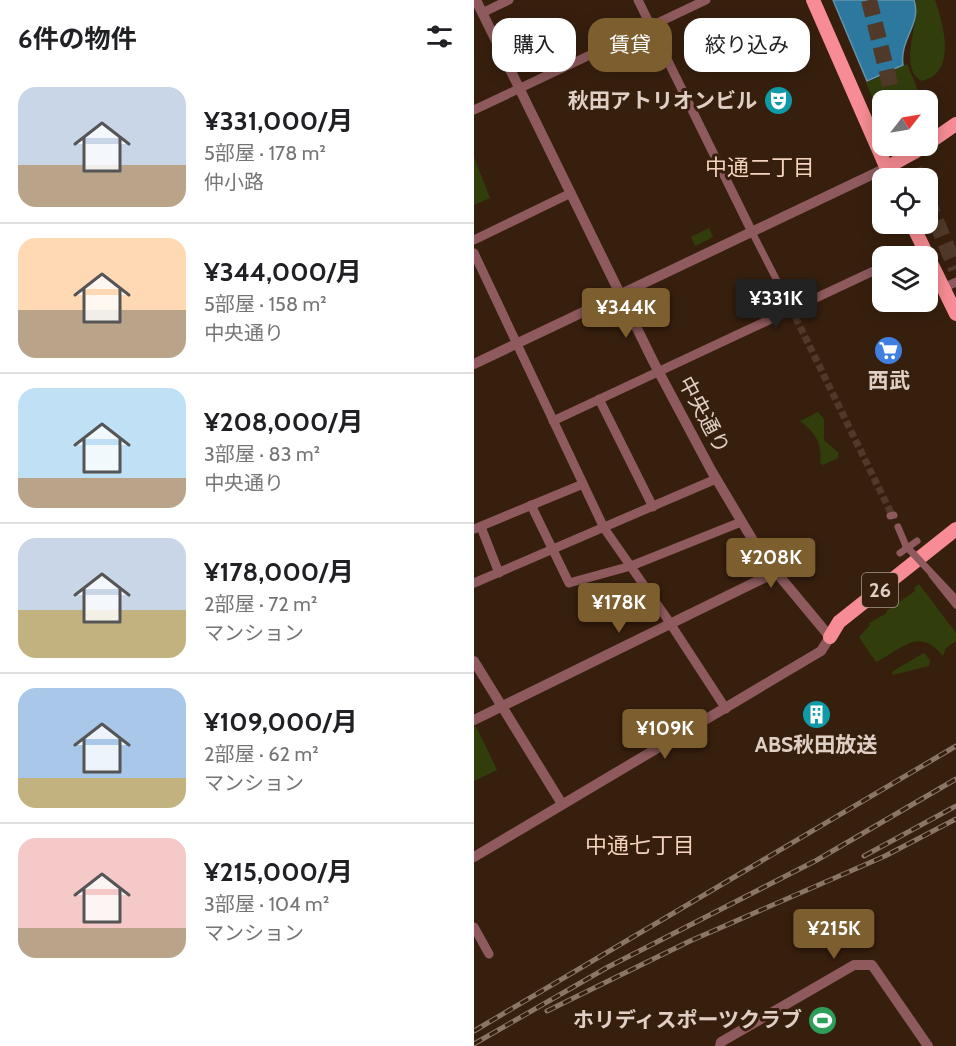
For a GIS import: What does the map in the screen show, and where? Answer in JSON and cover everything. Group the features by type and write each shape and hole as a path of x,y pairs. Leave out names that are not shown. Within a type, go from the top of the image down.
{"main road":[{"path":"813,0 886,168"},
{"path":"938,137 956,124"},
{"path":"895,168 911,156"},
{"path":"938,268 950,285 956,314"},
{"name":"26","path":"830,637 839,622 956,529"}],"street":[{"name":"中央通り","path":"476,0 658,371 716,479 761,554 830,637"},
{"path":"482,13 509,0"},
{"path":"638,0 648,18"},
{"path":"669,18 706,0"},
{"path":"474,110 588,57"},
{"path":"672,66 791,308"},
{"path":"474,364 752,232 872,180"},
{"path":"474,240 571,193"},
{"path":"474,253 604,528 726,709"},
{"path":"553,421 872,272"},
{"path":"599,399 652,507"},
{"path":"474,583 551,552 716,479"},
{"path":"499,573 477,528 583,484"},
{"path":"531,505 551,552 569,583 631,566 741,522"},
{"path":"897,527 908,548 956,605"},
{"path":"900,554 917,541"},
{"path":"474,720 776,572"},
{"path":"932,575 939,579 956,599"},
{"path":"474,857 821,651 830,637"},
{"path":"474,661 562,804"},
{"path":"474,927 489,954"},
{"path":"720,1046 721,1042 854,965 872,965 928,1046"}],"green space":[{"path":"915,0 935,0 944,36 944,60 940,69 933,76 922,81 915,75 910,55 916,9"},
{"path":"907,64 918,90 872,90 872,97 866,83"},
{"path":"474,157 490,198 474,205"},
{"path":"709,228 713,237 695,246 691,237"},
{"path":"818,412 824,419 824,440 839,453 838,458 823,465 820,463 821,456 817,439 800,421"},
{"path":"919,584 956,633 956,641 946,648 943,656 926,642 918,641 902,646 876,662 859,637 870,625 869,623 887,613 886,611 915,591 914,588"},
{"path":"924,653 930,660 929,666 892,675 893,671"},
{"path":"476,726 497,770 474,781 474,727"}],"water":[{"path":"833,0 914,0 915,17 904,48 903,65 867,81"}],"tunnel":[{"path":"869,0 892,90"},
{"path":"910,156 915,168"},
{"path":"938,226 956,269"},
{"path":"791,308 892,515"}],"railway":[{"path":"474,1031 956,746"},
{"path":"474,1044 608,967 817,860 956,779"},
{"path":"864,856 956,806"},
{"path":"547,1011 690,941 885,856 956,819"}],"place":[{"name":"秋田アトリオンビル","path":"778,101"},
{"name":"西武","path":"889,350"},
{"name":"ABS秋田放送","path":"816,714"},
{"name":"ホリディスポーツクラブ","path":"823,1020"}],"district":[{"name":"中通二丁目","path":"760,167"},
{"name":"中通七丁目","path":"640,845"}]}
